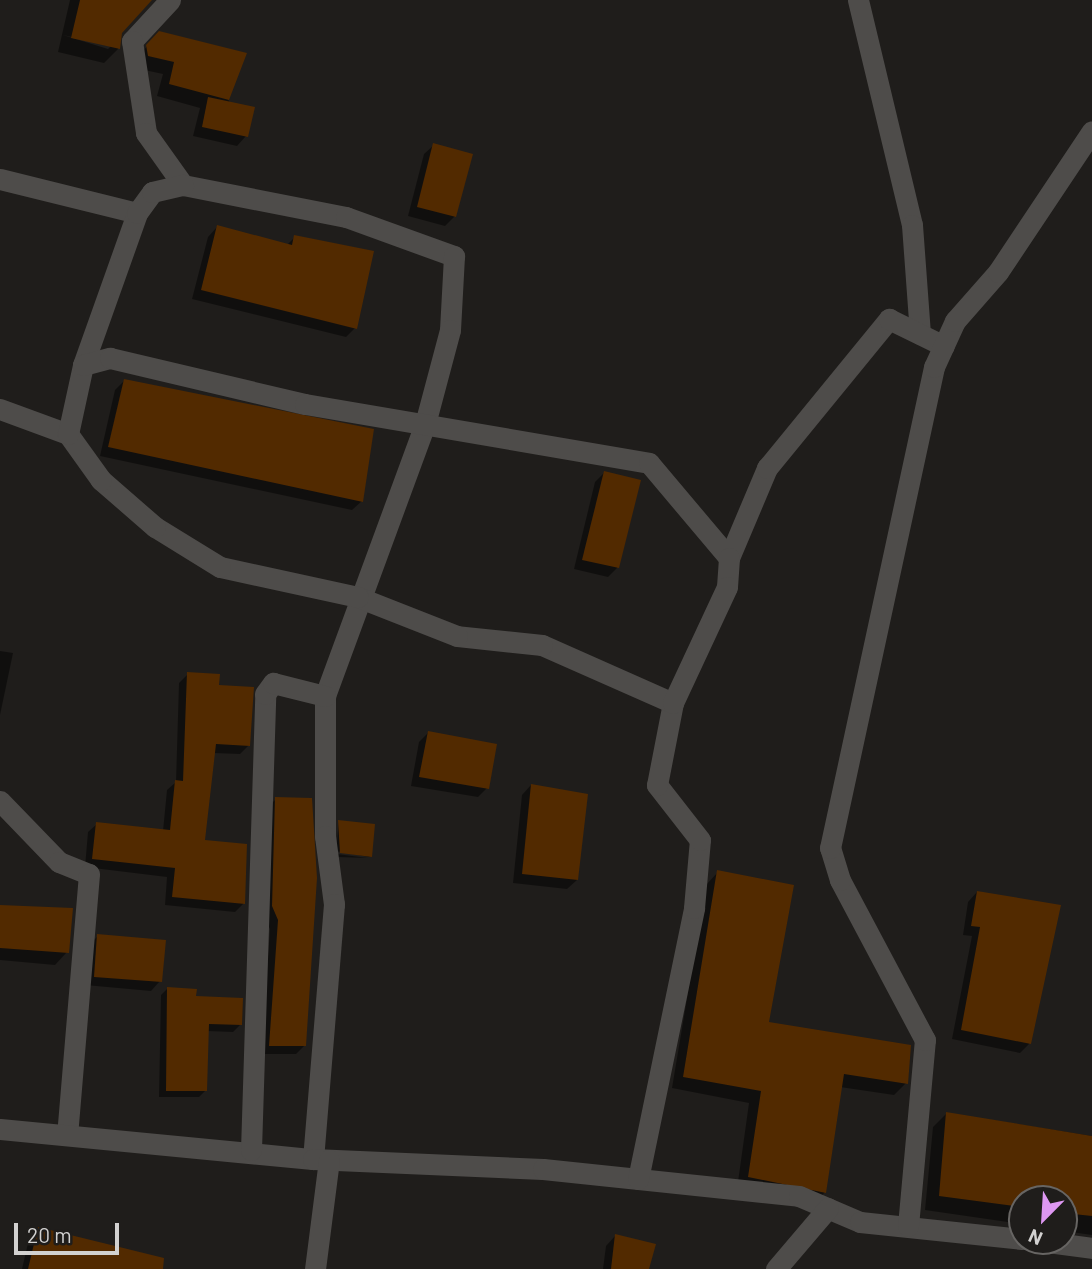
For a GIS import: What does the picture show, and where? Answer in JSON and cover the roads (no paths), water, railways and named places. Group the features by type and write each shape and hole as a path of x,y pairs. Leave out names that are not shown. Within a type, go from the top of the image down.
{"street":[{"path":"170,0 132,41 146,133 183,185"},
{"path":"858,0 912,225 920,334"},
{"path":"908,1226 925,1040 840,880 831,848 944,346 955,321 998,272 1092,131"},
{"path":"0,179 137,213"},
{"path":"68,434 83,365 137,213 152,191 183,185 346,217 454,256 450,330 425,424 358,597 325,696 325,836 334,904 315,1269"},
{"path":"638,1179 694,908 700,840 657,785 673,703 727,587 729,558 767,468 823,394 889,319 944,346"},
{"path":"83,365 110,358 305,404 649,463 729,558"},
{"path":"0,409 68,434 101,480 155,527 220,568 358,597 457,636 542,645 673,703"},
{"path":"251,1150 265,694 273,683 325,696"},
{"path":"0,801 59,862 89,874 67,1135"},
{"path":"0,1129 251,1150 321,1160 638,1179 799,1196 860,1222 1008,1237"},
{"path":"776,1269 828,1208"}]}
